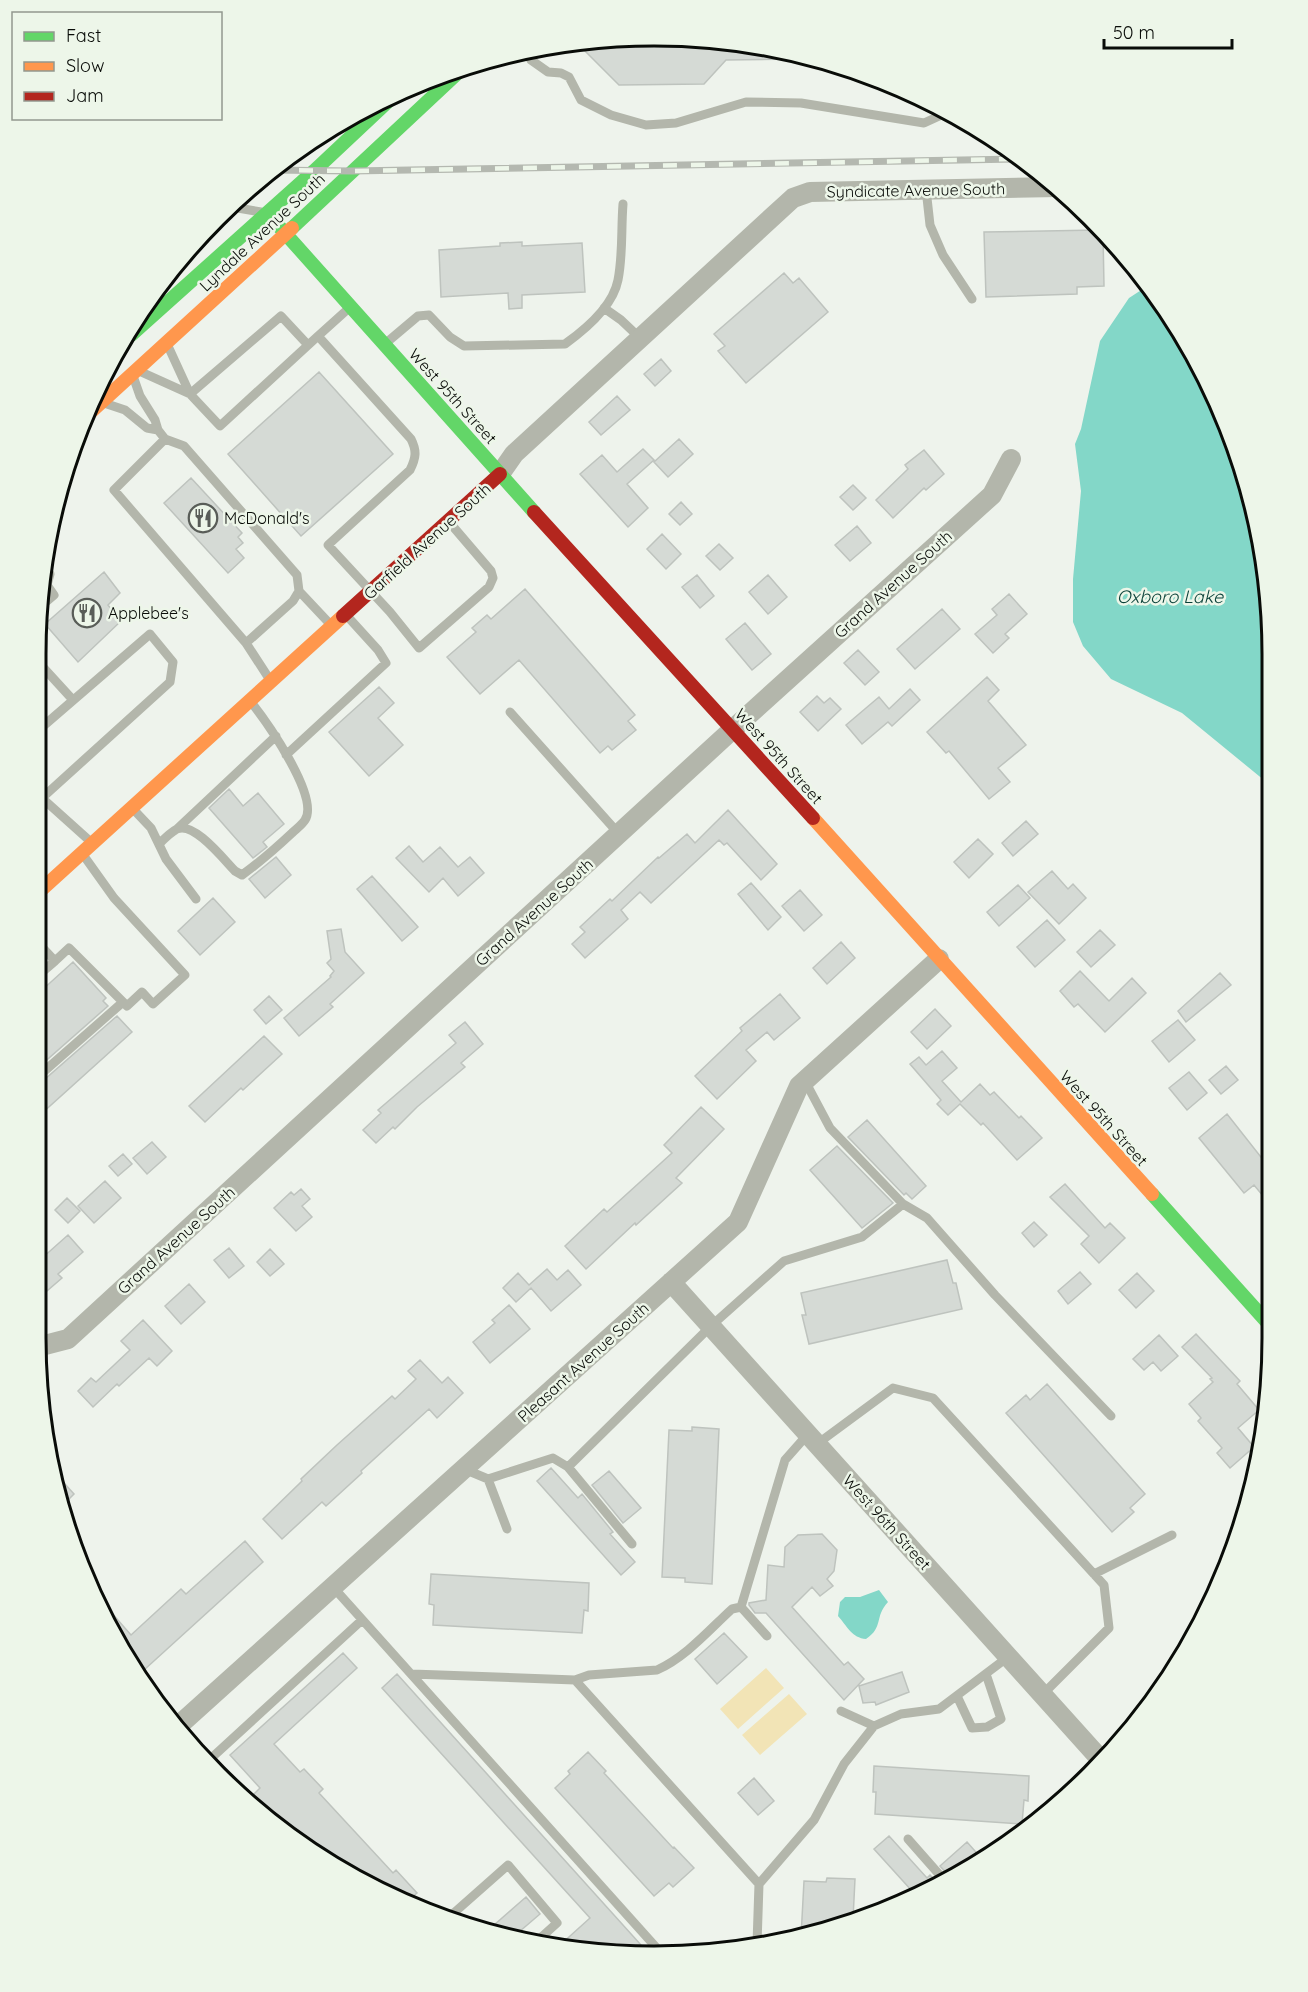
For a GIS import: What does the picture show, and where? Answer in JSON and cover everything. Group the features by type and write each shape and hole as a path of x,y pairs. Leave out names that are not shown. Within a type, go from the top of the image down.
{"street":[{"name":"Lyndale Avenue South","path":"102,402 446,84"},
{"name":"Lyndale Avenue South","path":"146,321 267,213 363,121"},
{"name":"Syndicate Avenue South","path":"810,192 1043,187"},
{"name":"Garfield Avenue South","path":"46,885 449,521 500,474 513,454 793,198 810,192"},
{"name":"West 95th Street","path":"267,213 1262,1316"},
{"name":"Grand Avenue South","path":"46,1345 68,1339 733,729 992,495 1011,459"},
{"name":"Pleasant Avenue South","path":"183,1722 738,1222 799,1086 939,959"},
{"name":"West 96th Street","path":"672,1282 1096,1755"}],"lane":[{"path":"530,59 548,72 561,73 569,77 581,100 611,115 646,125 676,123 746,102 801,103 924,123 937,117"},
{"path":"926,189 930,225 944,255 972,299"},
{"path":"384,344 418,316 429,315 464,346 565,344 604,308 618,282 622,204"},
{"path":"241,208 267,213"},
{"path":"167,342 190,394 220,426 351,307"},
{"path":"604,308 640,338"},
{"path":"190,394 280,316 308,345"},
{"path":"318,336 411,439 417,450 410,470 328,545 420,648 489,587 493,578 491,571 479,555 449,521"},
{"path":"135,372 190,394"},
{"path":"135,372 140,396 155,420 158,430 165,439 184,446 297,575 299,591 332,627"},
{"path":"102,402 124,410 147,428 158,430"},
{"path":"165,439 114,490 246,643 271,682"},
{"path":"246,643 293,601 299,591"},
{"path":"286,755 386,663 378,650 345,615"},
{"path":"46,724 150,634 173,662 170,682 46,794"},
{"path":"46,670 73,700"},
{"path":"177,829 184,827 200,835 242,875 306,819 309,805 297,775 276,736 250,701"},
{"path":"510,712 619,834"},
{"path":"159,844 276,736"},
{"path":"46,802 87,848 114,898 185,975 153,1004 141,992 127,1006 69,948 46,969"},
{"path":"132,808 151,828 166,859 196,899"},
{"path":"46,951 55,961"},
{"path":"46,1070 123,1002"},
{"path":"804,1081 830,1128 903,1204 927,1218 994,1295 1111,1416"},
{"path":"568,1467 711,1326 784,1261 862,1237 903,1204"},
{"path":"741,1607 785,1460 812,1439 893,1388 933,1398 1104,1585 1109,1628 1042,1695"},
{"path":"464,1469 488,1479 553,1458 568,1467 632,1544"},
{"path":"488,1479 507,1529"},
{"path":"1094,1574 1172,1535"},
{"path":"333,1587 655,1946"},
{"path":"741,1607 767,1636"},
{"path":"412,1674 575,1680 589,1676 657,1670 677,1659 732,1609 741,1607"},
{"path":"213,1756 362,1620"},
{"path":"757,1936 759,1884 814,1820 844,1764 874,1726 901,1714 939,1709 1008,1657"},
{"path":"957,1696 972,1728 987,1727 1001,1719 986,1674"},
{"path":"575,1680 759,1884"},
{"path":"841,1711 874,1726"},
{"path":"908,1839 939,1874"},
{"path":"455,1912 508,1864 557,1923 543,1935"}],"shaded area":[{"path":"766,1668 784,1688 738,1729 720,1709"},
{"path":"789,1694 807,1714 760,1755 742,1735"}],"water":[{"name":"Oxboro Lake","path":"1141,290 1180,350 1215,422 1241,497 1250,535 1260,614 1262,778 1182,713 1111,679 1083,646 1073,622 1073,579 1081,491 1075,444 1081,429 1100,341 1129,298"},
{"path":"879,1590 888,1602 881,1612 872,1635 866,1639 861,1638 850,1631 838,1616 840,1602 845,1597 860,1597"}],"building":[{"path":"654,46 733,52 778,59 726,60 704,84 619,85 585,51"},
{"path":"1090,230 1103,245 1104,286 1077,287 1077,294 986,297 984,232"},
{"path":"522,242 522,246 582,243 585,292 522,295 522,308 509,309 508,293 441,297 439,250 500,246 500,243"},
{"path":"784,273 793,283 799,278 828,312 746,383 718,351 725,346 714,334"},
{"path":"661,359 671,371 655,386 644,374"},
{"path":"319,372 393,454 301,536 228,454"},
{"path":"617,396 630,410 601,435 589,422"},
{"path":"679,439 693,454 668,477 654,462"},
{"path":"643,449 654,460 627,484 648,508 628,527 580,474 602,455 617,472"},
{"path":"924,450 944,474 926,490 924,488 893,518 876,500 908,469 905,465"},
{"name":"McDonald's","path":"191,478 242,533 238,537 243,543 236,549 244,558 228,573 164,503"},
{"path":"853,485 866,498 853,510 840,497"},
{"path":"681,502 692,514 680,525 669,514"},
{"path":"857,526 871,543 850,561 835,545"},
{"path":"662,534 681,554 666,569 647,549"},
{"path":"719,544 733,558 720,570 706,556"},
{"name":"Applebee's","path":"104,572 120,593 108,605 121,621 78,662 47,627 48,622"},
{"path":"697,575 714,596 700,608 682,587"},
{"path":"768,575 787,597 768,614 749,592"},
{"path":"525,589 635,715 628,721 636,730 612,750 608,746 600,753 519,660 480,694 447,657 476,632 472,628 487,615 491,619"},
{"path":"1009,594 1027,614 1005,634 1009,638 993,653 975,634 997,615 992,609"},
{"path":"942,609 960,629 915,669 897,649"},
{"path":"745,623 771,654 752,670 726,639"},
{"path":"858,650 879,672 865,685 844,663"},
{"path":"987,677 999,690 988,701 1026,745 998,768 1010,782 989,799 949,751 946,753 927,732"},
{"path":"379,687 394,703 378,718 403,745 369,776 329,732"},
{"path":"910,689 920,700 892,726 888,722 862,744 846,725 879,697 889,709"},
{"path":"817,696 824,703 830,698 841,709 818,731 800,712"},
{"path":"229,789 243,806 258,793 284,824 263,842 267,847 253,858 209,808"},
{"path":"728,810 777,864 761,880 727,843 724,845 719,840 651,903 640,892 621,910 628,919 585,958 572,944 585,932 580,927 687,834 695,843"},
{"path":"1026,821 1038,834 1013,856 1002,843"},
{"path":"978,839 993,854 969,878 954,862"},
{"path":"409,846 423,862 440,847 458,867 470,857 484,873 458,896 443,878 429,892 396,858"},
{"path":"276,857 291,875 265,898 249,879"},
{"path":"1052,871 1068,889 1073,884 1086,898 1059,924 1028,892"},
{"path":"372,876 418,927 402,941 357,889"},
{"path":"751,883 781,917 768,930 738,894"},
{"path":"1018,885 1030,898 999,926 987,912"},
{"path":"800,890 822,915 804,931 782,906"},
{"path":"213,898 235,922 200,955 178,931"},
{"path":"1047,920 1065,940 1035,967 1017,947"},
{"path":"341,929 345,952 364,973 330,1004 333,1007 299,1036 284,1018 331,977 334,971 327,963 331,959 327,931"},
{"path":"1100,930 1115,945 1091,967 1077,952"},
{"path":"841,942 855,958 827,984 813,968"},
{"path":"73,962 106,998 103,1001 108,1006 46,1061 46,986"},
{"path":"1080,971 1109,1001 1132,978 1146,993 1105,1032 1078,1004 1074,1007 1060,991"},
{"path":"1220,973 1231,985 1186,1022 1178,1011"},
{"path":"780,994 800,1018 774,1040 767,1032 746,1050 756,1061 717,1099 695,1076 742,1031 740,1028"},
{"path":"269,996 282,1010 266,1024 254,1010"},
{"path":"935,1009 951,1026 927,1049 911,1032"},
{"path":"117,1016 132,1032 46,1109 46,1078"},
{"path":"1178,1020 1195,1040 1169,1062 1152,1041"},
{"path":"465,1022 483,1044 461,1063 465,1067 376,1143 363,1130 381,1113 378,1110 456,1043 449,1035"},
{"path":"264,1036 282,1054 205,1122 189,1106"},
{"path":"942,1051 957,1068 942,1081 961,1102 980,1084 990,1095 994,1092 1042,1138 1017,1160 983,1123 981,1125 960,1104 948,1115 937,1104 941,1100 910,1064 919,1057 926,1065"},
{"path":"1226,1066 1238,1080 1221,1094 1209,1080"},
{"path":"1189,1072 1207,1093 1187,1110 1169,1088"},
{"path":"701,1107 724,1129 676,1178 682,1183 586,1269 565,1246 604,1209 607,1212 672,1153 664,1145"},
{"path":"1227,1114 1262,1158 1262,1195 1254,1185 1244,1193 1199,1138"},
{"path":"867,1120 926,1186 912,1199 906,1193 904,1195 848,1137"},
{"path":"152,1142 166,1157 147,1174 133,1158"},
{"path":"837,1146 893,1203 862,1228 810,1170"},
{"path":"123,1154 132,1164 118,1176 109,1166"},
{"path":"105,1181 121,1198 94,1223 78,1206"},
{"path":"1065,1184 1105,1228 1110,1223 1125,1238 1099,1263 1081,1244 1089,1236 1050,1197"},
{"path":"301,1189 310,1199 302,1206 312,1217 296,1231 274,1208 291,1192 294,1195"},
{"path":"67,1198 80,1211 68,1223 55,1210"},
{"path":"1034,1222 1047,1235 1034,1247 1022,1233"},
{"path":"68,1235 83,1252 58,1274 62,1278 46,1292 46,1255"},
{"path":"229,1248 244,1266 229,1278 214,1260"},
{"path":"270,1249 284,1264 270,1276 257,1262"},
{"path":"947,1260 953,1283 956,1283 962,1309 809,1344 802,1315 806,1315 801,1293"},
{"path":"547,1269 557,1280 568,1270 581,1285 551,1311 531,1288 516,1302 503,1288 518,1273 529,1285"},
{"path":"1080,1272 1091,1284 1068,1304 1058,1291"},
{"path":"1137,1273 1154,1291 1136,1308 1119,1290"},
{"path":"189,1284 205,1302 181,1324 165,1306"},
{"path":"509,1305 530,1329 490,1363 473,1342 495,1323 492,1320"},
{"path":"143,1320 172,1351 157,1366 149,1358 93,1407 78,1391 91,1378 96,1382 130,1350 121,1341"},
{"path":"1196,1334 1240,1381 1237,1384 1257,1408 1256,1412 1238,1428 1252,1444 1251,1450 1230,1468 1217,1453 1222,1448 1198,1421 1201,1418 1189,1404 1213,1382 1210,1379 1212,1378 1182,1347"},
{"path":"1159,1335 1178,1356 1161,1371 1153,1362 1144,1370 1133,1359"},
{"path":"420,1360 442,1383 448,1377 463,1393 437,1418 429,1409 326,1506 322,1502 282,1539 263,1519 337,1445 392,1396 395,1399 416,1379 408,1371"},
{"path":"1047,1384 1145,1494 1130,1508 1134,1512 1112,1532 1006,1413 1026,1395 1030,1400"},
{"path":"692,1427 719,1429 712,1584 685,1582 685,1578 662,1577 669,1430 692,1431"},
{"path":"551,1468 578,1498 582,1494 613,1532 610,1534 635,1562 621,1575 537,1481"},
{"path":"609,1471 641,1508 623,1523 592,1485"},
{"path":"64,1483 74,1494 68,1500"},
{"path":"822,1534 837,1550 834,1571 827,1579 833,1586 820,1596 812,1587 792,1607 844,1665 848,1662 864,1679 844,1700 766,1613 755,1613 749,1605 749,1603 766,1600 768,1565 784,1567 785,1547 798,1535"},
{"path":"245,1541 263,1562 145,1669 113,1615 131,1635 181,1589 186,1594"},
{"path":"431,1574 589,1583 588,1611 584,1610 582,1633 433,1625 434,1605 429,1604"},
{"path":"724,1633 747,1657 717,1684 695,1659"},
{"path":"343,1653 357,1668 274,1744 300,1772 304,1769 323,1789 319,1793 393,1873 396,1870 417,1893 414,1896 385,1883 350,1864 284,1820 253,1795 260,1788 230,1755"},
{"path":"902,1672 909,1692 876,1705 875,1702 863,1703 859,1686"},
{"path":"397,1674 641,1945 567,1939 590,1918 382,1688"},
{"path":"588,1752 606,1771 604,1773 694,1868 673,1887 669,1883 654,1896 555,1788 570,1774 568,1771"},
{"path":"874,1766 1029,1776 1028,1801 1024,1800 1022,1821 1019,1824 875,1814 876,1792 873,1792"},
{"path":"754,1778 774,1801 758,1815 738,1793"},
{"path":"889,1836 927,1878 930,1875 933,1878 910,1889 874,1849"},
{"path":"967,1842 976,1853 945,1871 940,1866"},
{"path":"827,1878 855,1879 853,1911 802,1927 804,1881 826,1882"},
{"path":"526,1897 540,1914 521,1931 495,1924"}],"railway":[{"path":"287,170 352,171 1006,159"}],"traffic: fast":[{"path":"292,228 446,84"},
{"path":"145,322 373,115"},
{"path":"267,213 534,512"},
{"path":"1152,1194 1262,1316"}],"traffic: slow":[{"path":"102,402 292,228"},
{"path":"46,885 343,616"},
{"path":"813,818 1152,1194"}],"traffic: jam":[{"path":"343,616 500,474"},
{"path":"534,512 813,818"}],"place":[{"name":"McDonald's","path":"203,518"},
{"name":"Applebee's","path":"87,613"}]}
